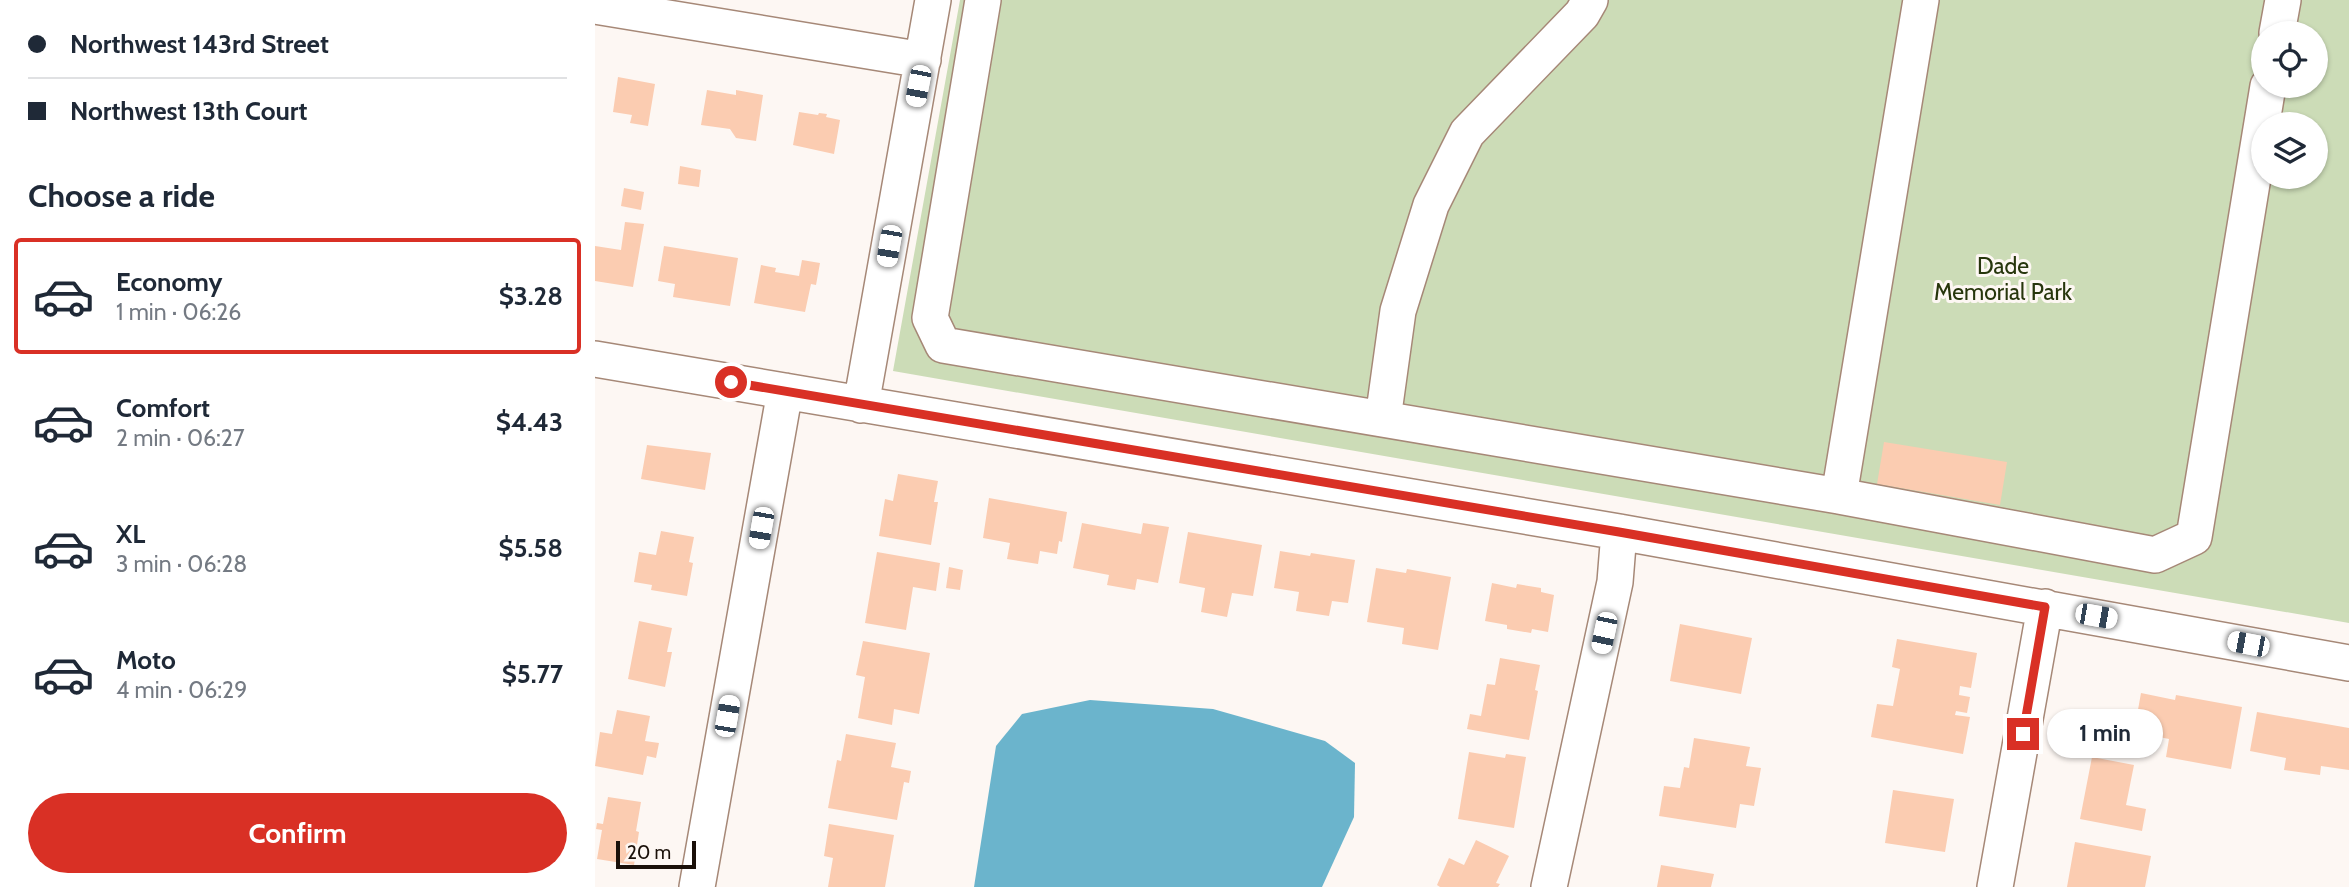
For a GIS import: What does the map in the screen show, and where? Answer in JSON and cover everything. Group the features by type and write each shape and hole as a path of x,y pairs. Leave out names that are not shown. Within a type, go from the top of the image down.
{"street":[{"path":"861,405 933,0"},
{"path":"983,0 929,318 943,345 1839,496 2155,555 2195,537 2267,98"},
{"path":"1383,419 1398,311 1431,205 1467,133 1582,14 1590,0"},
{"path":"1839,496 1921,0"},
{"path":"2279,21 2283,0"},
{"path":"595,6 923,60"},
{"path":"595,359 1619,532 2349,663"},
{"path":"697,887 785,391"},
{"path":"1549,887 1615,582 1619,532"},
{"path":"1995,887 2045,607"}],"green space":[{"name":"Dade Memorial Park","path":"960,0 2349,0 2349,623 893,371"}],"water":[{"path":"1090,700 1213,709 1325,741 1355,763 1354,817 1322,887 974,887 996,746 1022,714"}],"building":[{"path":"618,77 655,84 648,126 630,123 632,115 613,112"},
{"path":"707,90 736,95 736,90 763,95 756,141 736,138 730,129 701,125"},
{"path":"799,112 827,114 826,117 840,120 834,154 793,145"},
{"path":"680,166 701,170 699,187 678,184"},
{"path":"624,188 644,192 641,210 621,206"},
{"path":"625,222 644,224 633,287 595,281 595,246 621,250"},
{"path":"664,246 738,258 730,306 673,297 675,284 658,281"},
{"path":"802,260 820,263 816,285 811,284 805,312 754,303 761,265 776,268 775,272 799,276"},
{"path":"1884,442 2007,462 2000,505 1877,484"},
{"path":"647,445 711,453 705,490 641,479"},
{"path":"898,474 938,481 934,502 938,502 931,545 879,536 885,499 893,501"},
{"path":"989,498 1067,512 1057,554 1040,551 1038,564 1007,559 1010,543 983,538"},
{"path":"1082,523 1141,534 1143,523 1169,527 1158,583 1137,579 1135,590 1107,585 1109,575 1073,568"},
{"path":"661,531 694,537 687,596 651,590 652,585 634,582 639,552 656,555"},
{"path":"1188,532 1262,545 1253,596 1232,593 1227,617 1201,612 1205,588 1179,583"},
{"path":"1280,551 1355,560 1348,603 1332,601 1329,616 1296,611 1299,592 1274,588"},
{"path":"877,552 940,563 936,591 913,587 906,630 865,623"},
{"path":"949,567 963,570 960,590 946,588"},
{"path":"1376,568 1406,573 1407,569 1451,577 1438,650 1402,644 1404,628 1367,622"},
{"path":"1492,583 1516,588 1517,584 1541,588 1541,592 1554,595 1548,632 1532,629 1531,633 1507,629 1507,625 1485,621"},
{"path":"639,621 672,628 667,652 672,652 665,687 628,679"},
{"path":"1680,624 1752,638 1741,694 1670,681"},
{"path":"1897,639 1977,653 1971,688 1960,686 1959,695 1970,697 1967,713 1956,711 1955,715 1970,717 1963,754 1871,737 1877,704 1893,706 1900,669 1892,667"},
{"path":"863,641 930,653 919,714 894,709 892,725 858,718 865,677 856,675"},
{"path":"1500,658 1540,665 1529,740 1467,729 1470,714 1481,716 1487,684 1495,685"},
{"path":"2141,693 2175,700 2176,695 2242,707 2231,769 2166,757 2169,739 2134,732"},
{"path":"617,710 650,716 645,741 659,743 656,758 647,756 643,775 595,766 600,732 612,734"},
{"path":"2257,712 2349,728 2349,770 2321,766 2320,775 2284,770 2286,758 2250,751"},
{"path":"846,734 896,743 891,767 911,771 909,783 904,782 897,820 828,808 837,760 841,761"},
{"path":"1694,738 1750,747 1746,766 1761,768 1754,806 1740,804 1736,828 1659,816 1664,786 1680,788 1684,767 1689,768"},
{"path":"1469,752 1505,758 1506,754 1526,757 1514,828 1458,819"},
{"path":"2092,757 2134,765 2126,805 2146,809 2142,831 2080,819"},
{"path":"1893,790 1954,799 1945,852 1885,843"},
{"path":"608,797 641,802 634,865 597,859 602,830 596,829 597,823 603,824"},
{"path":"829,824 894,835 885,887 828,887 833,858 824,856"},
{"path":"1476,840 1509,856 1496,883 1500,884 1498,887 1437,885 1449,858 1464,865"},
{"path":"2075,842 2151,856 2145,887 2067,887"},
{"path":"1661,865 1714,874 1711,887 1657,887"}],"route":[{"path":"731,382 2045,607 2023,734"}]}
